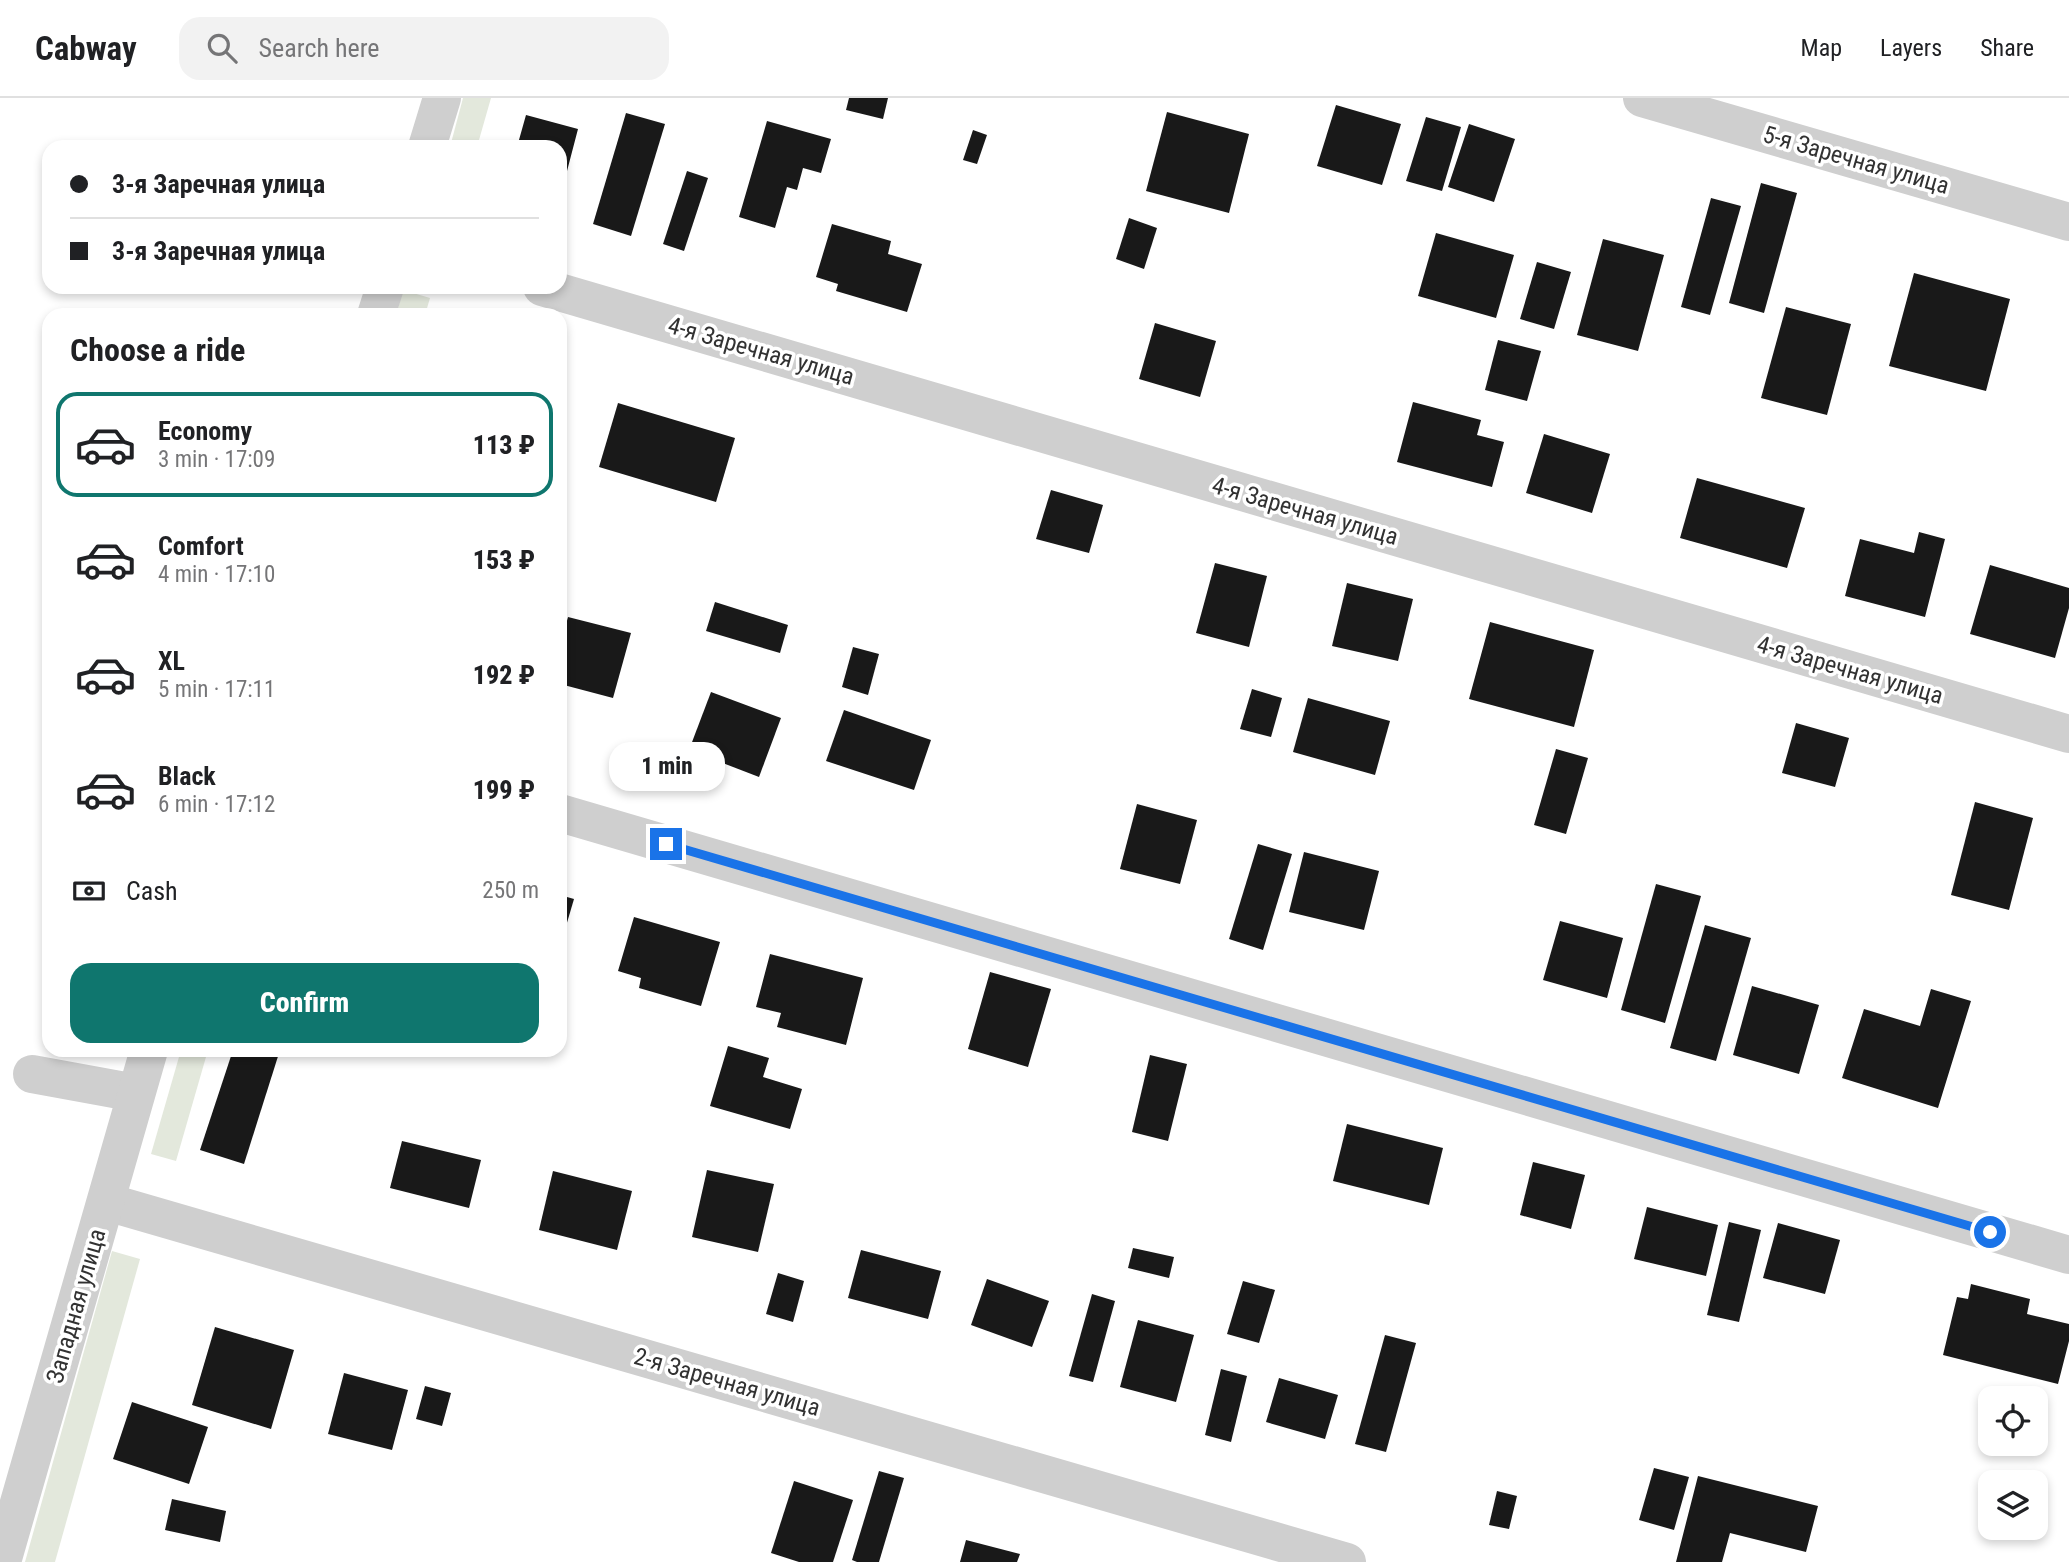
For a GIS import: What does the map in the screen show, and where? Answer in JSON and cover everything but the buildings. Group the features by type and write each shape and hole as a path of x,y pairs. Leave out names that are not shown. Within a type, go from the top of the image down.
{"street":[{"path":"429,140 442,98"},
{"name":"5-я Заречная улица","path":"1642,98 2069,222"},
{"name":"4-я Заречная улица","path":"566,294 2069,734"},
{"path":"567,815 2069,1255"},
{"name":"Западная улица","path":"2,1562 147,1057"},
{"path":"32,1074 136,1093"},
{"name":"2-я Заречная улица","path":"107,1202 1347,1562"}],"shaded area":[{"path":"463,98 491,98 479,140 452,140"},
{"path":"402,294 430,298 427,308 398,308"},
{"path":"179,1057 206,1057 176,1161 151,1154"},
{"path":"112,1251 140,1259 55,1562 25,1562"}],"route":[{"path":"666,844 1990,1232"}]}
